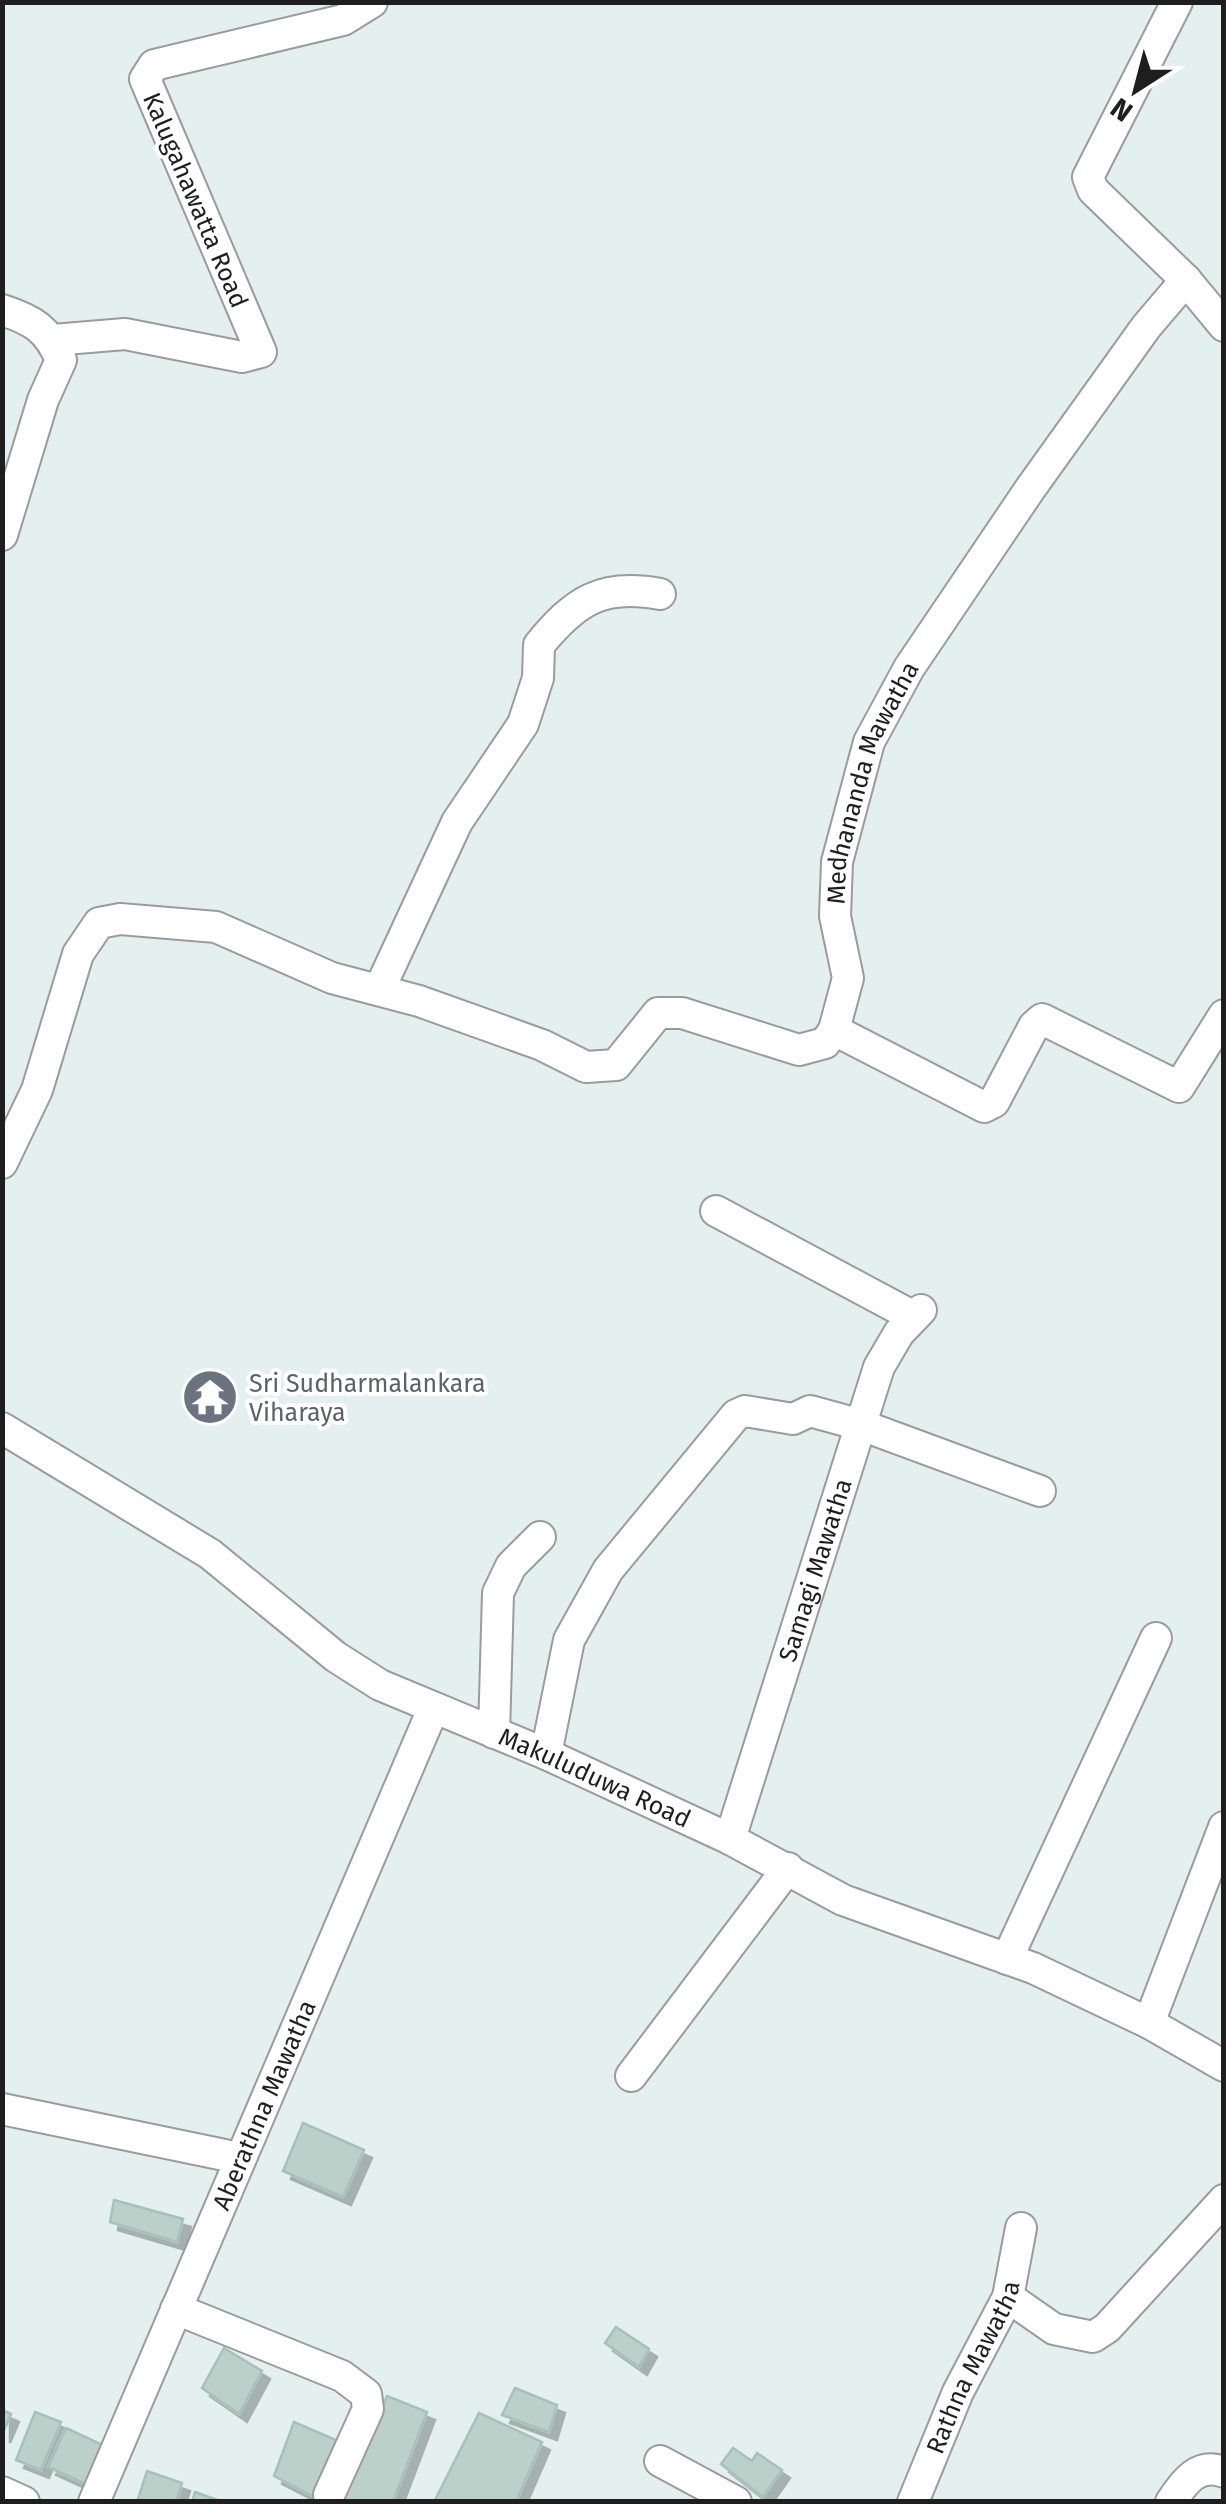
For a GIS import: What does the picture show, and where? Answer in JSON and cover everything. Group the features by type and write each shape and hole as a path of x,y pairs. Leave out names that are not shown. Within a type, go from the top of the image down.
{"street":[{"name":"Kalugahawatta Road","path":"53,340 125,334 242,357 261,352 144,79 154,65 343,20 372,2"},
{"path":"1177,2 1088,177 1093,190 1186,280 1224,326"},
{"name":"Medhananda Mawatha","path":"834,1030 848,978 835,916 837,862 869,742 908,668 1030,490 1146,327 1186,280"},
{"path":"2,310 34,320 53,340 61,360 43,400 2,535"},
{"path":"380,988 456,822 522,724 538,678 538,645 593,595 612,590 660,594"},
{"path":"2,1163 37,1090 78,954 98,923 120,918 216,926 332,978 380,988 542,1045 586,1067 616,1065 658,1013 682,1013 799,1050 824,1043 834,1030 984,1107 994,1102 1034,1026 1042,1019 1179,1088 1224,1015"},
{"name":"Samagi Mawatha","path":"716,1211 918,1313 879,1366 730,1838"},
{"path":"546,1754 568,1640 608,1570 729,1420 745,1411 784,1419 810,1412 860,1425 1040,1491"},
{"name":"Makuluduwa Road","path":"2,1428 210,1554 336,1657 380,1685 546,1754 730,1838 843,1900 1007,1959 1149,2022 1222,2061"},
{"path":"494,1732 498,1593 511,1566 540,1537"},
{"path":"1007,1959 1156,1638"},
{"name":"Aberathna Mawatha","path":"94,2502 433,1709"},
{"path":"1149,2022 1224,1826"},
{"path":"631,2076 788,1868"},
{"path":"2,2109 239,2158"},
{"path":"1008,2298 1054,2329 1093,2337 1106,2328 1224,2200"},
{"name":"Rathna Mawatha","path":"913,2502 958,2392 1008,2298 1021,2228"},
{"path":"176,2309 342,2376 366,2394 368,2409 329,2496"},
{"path":"660,2461 736,2502"},
{"path":"1171,2502 1184,2482 1197,2472 1207,2468 1224,2472"},
{"path":"2,2492 24,2502"}],"building":[{"path":"303,2123 364,2150 343,2197 283,2171"},
{"path":"114,2200 183,2219 177,2242 110,2222"},
{"path":"616,2327 649,2349 639,2367 605,2343"},
{"path":"224,2348 262,2371 239,2414 202,2388"},
{"path":"515,2388 557,2405 549,2432 502,2415"},
{"path":"387,2396 427,2412 393,2502 340,2502"},
{"path":"2,2410 11,2414 2,2435"},
{"path":"35,2412 61,2422 41,2470 16,2460"},
{"path":"479,2413 542,2442 516,2502 434,2502"},
{"path":"294,2422 338,2441 313,2496 274,2476"},
{"path":"66,2428 105,2446 88,2485 48,2467"},
{"path":"733,2448 752,2461 757,2453 782,2470 763,2497 721,2464"},
{"path":"147,2471 182,2483 176,2502 137,2502"},
{"path":"195,2492 223,2502 192,2502"}],"place":[{"name":"Sri Sudharmalankara Viharaya","path":"210,1397"}]}
